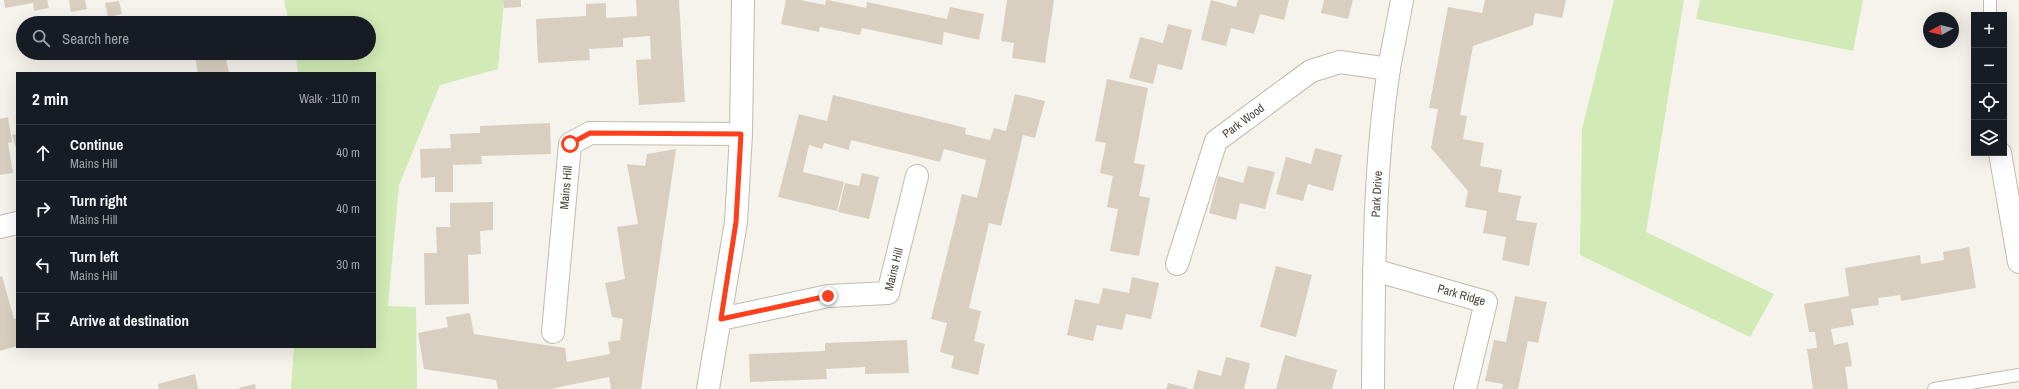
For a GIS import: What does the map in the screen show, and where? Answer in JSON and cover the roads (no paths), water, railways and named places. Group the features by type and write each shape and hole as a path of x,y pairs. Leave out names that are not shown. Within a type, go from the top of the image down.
{"street":[{"path":"708,389 721,319 736,222 741,134 743,0"},
{"name":"Park Drive","path":"1373,389 1374,270 1379,166 1389,69 1402,0"},
{"name":"Park Wood","path":"1177,264 1216,141 1311,72 1340,62 1389,69"},
{"name":"Mains Hill","path":"553,332 570,144 590,133 741,134"},
{"path":"2001,156 2019,262"},
{"name":"Mains Hill","path":"721,319 828,296 888,293 917,176"},
{"path":"0,227 16,223"},
{"name":"Park Ridge","path":"1374,270 1486,302 1465,389"}],"lane":[{"path":"1990,0 1990,12"},
{"path":"1934,389 2019,375"}]}
